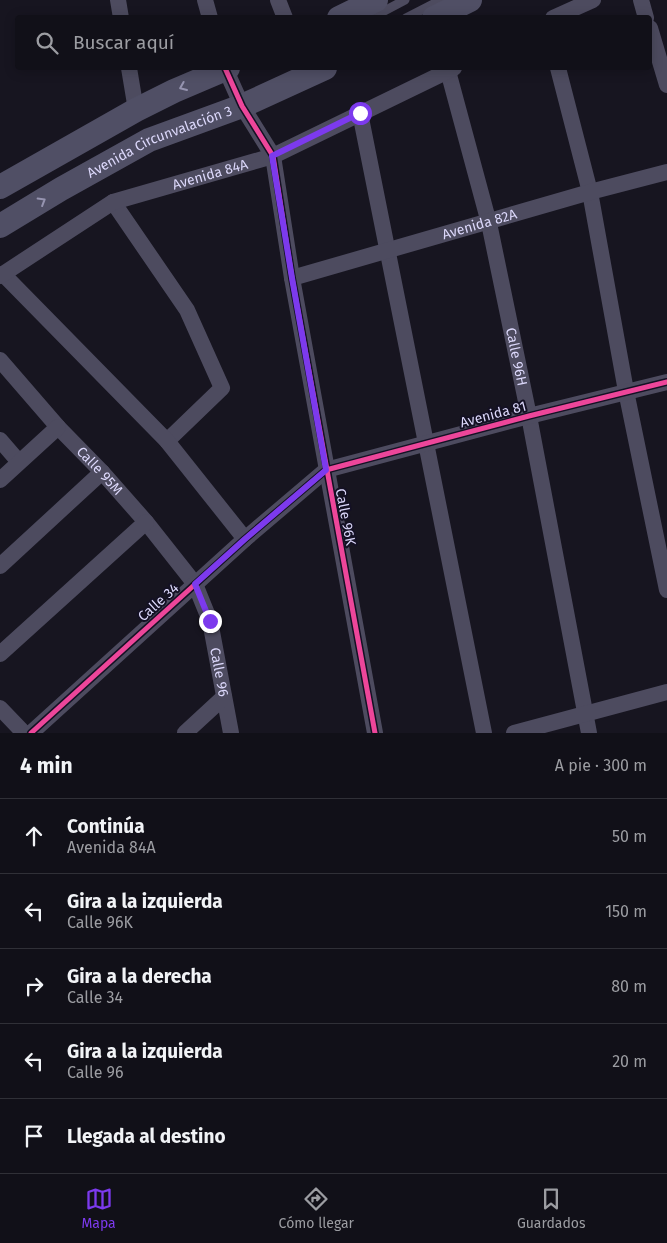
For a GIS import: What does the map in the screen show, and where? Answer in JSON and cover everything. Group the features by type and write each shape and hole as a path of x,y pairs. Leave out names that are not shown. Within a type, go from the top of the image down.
{"main road":[{"path":"345,15 376,0"},
{"path":"440,15 470,0"},
{"path":"0,187 136,110 174,91 224,70"},
{"name":"Avenida Circunvalación 3","path":"0,226 61,189 149,140 242,106 322,70"}],"street":[{"path":"118,0 120,15"},
{"path":"205,0 209,15"},
{"path":"278,0 283,15"},
{"path":"560,15 593,0"},
{"path":"641,0 645,15"},
{"path":"652,35 667,85"},
{"path":"129,70 136,110"},
{"name":"Calle 96K","path":"230,70 242,106 272,156 326,470 376,733"},
{"name":"Avenida 84A","path":"2,275 113,202 272,156 449,70"},
{"name":"Calle 96H","path":"451,70 489,223 529,416 589,733"},
{"path":"559,70 590,192 626,391 667,590"},
{"path":"360,113 484,733"},
{"name":"Avenida 82A","path":"292,278 489,223 590,192 667,172"},
{"path":"113,202 187,310 222,388 168,441"},
{"path":"2,275 168,441 245,539"},
{"name":"Calle 95M","path":"0,360 58,427 102,472 146,522 195,584"},
{"name":"Avenida 81","path":"326,470 529,416 667,382"},
{"path":"0,480 58,427"},
{"path":"0,440 19,462"},
{"name":"Calle 34","path":"30,733 245,539 326,470"},
{"path":"0,566 102,472"},
{"path":"0,654 146,522"},
{"name":"Calle 96","path":"195,584 210,621 231,733"},
{"path":"514,733 667,692"},
{"path":"185,733 224,697"},
{"path":"0,708 24,733"}],"lane":[{"path":"377,15 405,0"},
{"path":"412,15 441,0"},
{"path":"242,106 261,88"}],"cycle path":[{"path":"226,70 242,106 273,156 292,278 375,733"},
{"path":"31,733 245,539 326,470 529,416 667,382"}],"route":[{"path":"210,621 195,584 326,470 272,156 360,113"}]}
